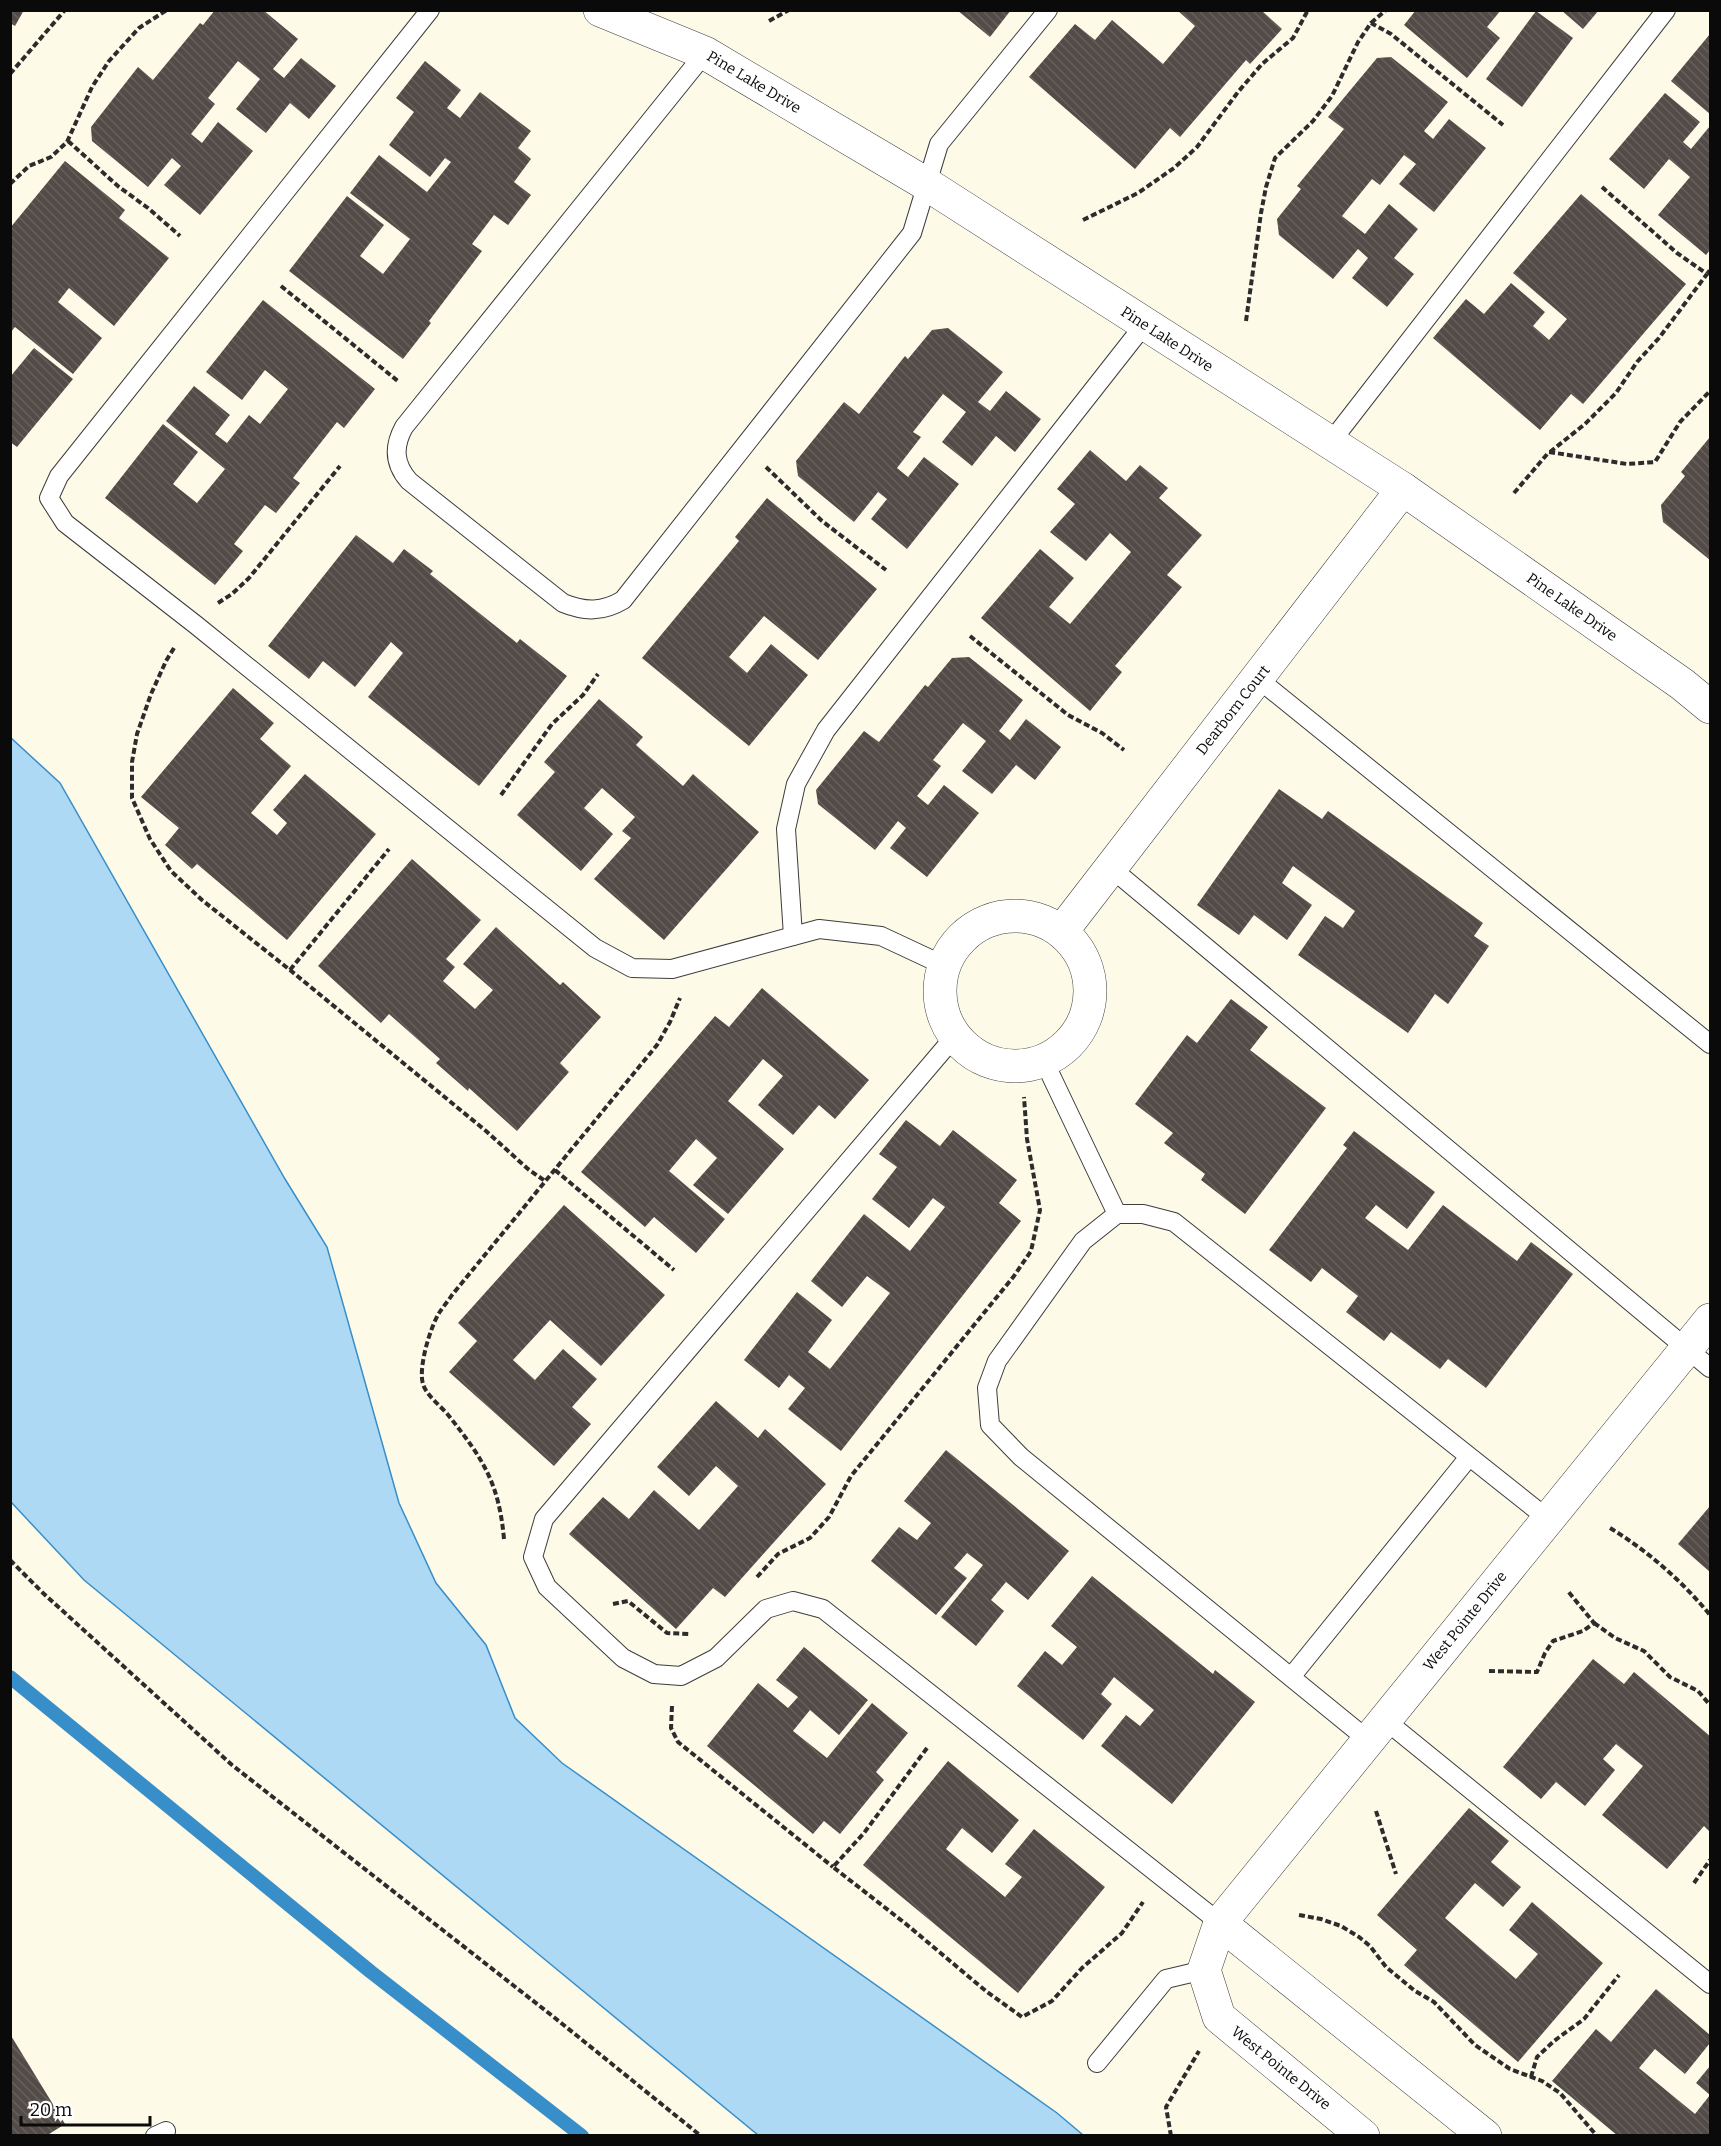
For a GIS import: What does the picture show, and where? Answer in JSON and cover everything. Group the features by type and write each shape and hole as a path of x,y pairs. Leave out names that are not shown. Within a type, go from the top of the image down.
{"street":[{"name":"Pine Lake Drive","path":"600,10 705,52 928,185 1403,489 1682,684 1710,707"},
{"name":"Dearborn Court","path":"1062,931 1403,489"},
{"path":"1017,915 1041,920 1062,931 1077,948 1087,968 1091,990 1088,1013 1078,1033 1063,1050 1044,1061 1022,1066 1000,1066 980,1058 962,1046 949,1028 941,1008 939,986 943,965 955,944 972,928 994,918 1017,915"},
{"name":"West Pointe Drive","path":"1364,2136 1219,2017 1204,1970 1220,1923 1548,1520 1699,1359 1710,1320"},
{"path":"1220,1923 1485,2136"}],"lane":[{"path":"430,10 59,476 49,498 64,523 196,625 596,948 632,968 672,969 819,929 881,936 943,965"},
{"path":"705,52 404,427 395,449 396,460 401,472 409,481 563,603 578,609 609,608 623,600 912,233 939,144 1048,10"},
{"path":"1330,443 1666,10"},
{"path":"793,936 786,829 795,784 826,730 1144,325"},
{"path":"1257,678 1710,1044"},
{"path":"1111,868 1699,1359"},
{"path":"955,1036 544,1519 533,1557 547,1587 623,1658 654,1674 681,1676 717,1658 766,1609 793,1601 823,1609 1220,1923"},
{"path":"1044,1061 1117,1214"},
{"path":"1548,1520 1174,1222 1143,1214 1117,1214 1083,1241 997,1361 987,1388 990,1425 1021,1457 1291,1677 1377,1730 1710,1984"},
{"path":"1291,1677 1469,1457"},
{"path":"1097,2063 1166,1979 1204,1970"}],"path":[{"path":"10,74 45,37 65,10"},
{"path":"10,184 29,166 51,157 68,141 92,87 109,61 140,28 167,10"},
{"path":"769,21 789,10"},
{"path":"1083,220 1138,193 1174,168 1197,147 1262,64 1293,38 1308,10"},
{"path":"1246,321 1261,213 1275,158 1313,121 1332,96 1358,42 1371,23 1386,10"},
{"path":"1371,23 1391,34 1503,125"},
{"path":"68,141 119,187 180,236"},
{"path":"1514,493 1549,452 1585,424 1616,393 1637,362 1659,338 1709,272 1677,253 1602,187"},
{"path":"281,286 404,387"},
{"path":"1549,452 1627,464 1655,462 1680,422 1710,391"},
{"path":"215,606 249,578 340,466"},
{"path":"765,466 822,521 886,570"},
{"path":"970,636 1068,715 1101,733 1124,750"},
{"path":"177,644 166,662 137,734 132,762 132,798 150,839 171,871 202,900 290,969 545,1181"},
{"path":"501,795 552,724 583,695 598,674"},
{"path":"290,969 388,849"},
{"path":"504,1548 502,1524 493,1481 471,1443 424,1388 420,1374 432,1328 439,1313 604,1107 657,1045 679,1004 681,989"},
{"path":"751,1582 778,1554 810,1538 829,1516 851,1476 1014,1276 1031,1251 1040,1210 1027,1139 1024,1096"},
{"path":"555,1170 674,1270"},
{"path":"1610,1528 1640,1546 1700,1602 1710,1615"},
{"path":"10,1560 43,1593 232,1765 555,2018 701,2136"},
{"path":"1567,1590 1594,1623 1615,1638 1644,1651 1670,1677 1698,1691 1710,1705"},
{"path":"604,1605 628,1601 667,1633 689,1634 699,1627"},
{"path":"1489,1671 1538,1672 1545,1653 1553,1641 1583,1631 1594,1623"},
{"path":"666,1675 672,1706 671,1728 678,1742 987,1992 1022,2017 1052,2001 1082,1968 1122,1933 1148,1895"},
{"path":"833,1867 864,1833 927,1748"},
{"path":"1376,1811 1396,1874"},
{"path":"1694,1883 1710,1860"},
{"path":"1299,1915 1321,1919 1359,1936 1386,1967 1415,1991 1434,2002 1475,2044 1510,2069 1542,2081 1560,2093 1597,2136"},
{"path":"1531,2077 1538,2056 1584,2019 1619,1975"},
{"path":"1171,2136 1166,2107 1219,2017"}],"water":[{"path":"10,737 60,783 285,1179 327,1247 399,1503 436,1583 486,1645 515,1718 562,1763 1057,2113 1083,2135 758,2135 84,1580 11,1502"}],"building":[{"path":"10,10 24,10 15,26 10,23"},
{"path":"215,10 263,10 298,39 273,69 284,78 301,58 336,86 309,119 290,103 266,133 236,109 260,79 238,61 208,98 215,104 191,134 202,143 218,122 253,151 200,215 164,185 181,166 172,158 148,187 92,141 91,127 138,67 153,80 200,23 203,25"},
{"path":"957,10 1011,10 990,37"},
{"path":"1177,10 1261,10 1282,29 1250,64 1246,60 1180,137 1170,128 1135,169 1029,77 1075,24 1095,40 1112,20 1163,64 1195,26"},
{"path":"1416,10 1501,10 1487,27 1500,38 1467,78 1404,25"},
{"path":"1561,10 1599,10 1583,29"},
{"path":"1536,11 1573,38 1522,107 1486,79"},
{"path":"1710,34 1710,114 1671,81"},
{"path":"1391,57 1448,102 1424,131 1433,139 1449,119 1486,148 1434,212 1399,184 1416,164 1404,155 1380,185 1372,179 1342,216 1365,234 1389,204 1418,229 1394,258 1414,274 1387,307 1352,278 1368,258 1358,249 1333,279 1279,235 1277,219 1301,189 1297,186 1344,129 1328,117 1377,58"},
{"path":"425,61 461,90 447,108 460,118 480,92 531,131 518,148 531,159 514,182 531,195 508,225 494,215 472,244 482,251 403,359 289,271 347,196 384,225 360,256 383,274 410,239 350,193 379,155 427,192 451,162 445,158 430,177 389,145 414,112 396,98"},
{"path":"1665,93 1700,122 1683,142 1691,149 1710,126 1710,250 1706,255 1658,215 1690,177 1669,159 1644,189 1609,159"},
{"path":"65,161 125,210 119,218 169,258 114,326 69,288 58,302 102,338 73,374 15,327 10,333 10,228"},
{"path":"1581,194 1686,284 1583,404 1571,394 1540,430 1433,338 1466,299 1484,314 1511,283 1545,312 1533,326 1549,340 1567,319 1513,273"},
{"path":"263,300 375,389 344,428 337,422 293,478 300,483 276,513 265,505 234,544 243,551 215,585 105,498 163,424 198,452 173,484 197,503 225,469 166,421 194,386 230,415 215,434 227,443 249,415 260,424 288,389 265,370 242,400 206,372"},
{"path":"948,328 1003,372 978,402 990,411 1006,391 1041,419 1015,452 996,436 972,466 942,442 966,412 943,394 913,432 921,437 897,468 908,477 924,457 959,484 907,549 871,519 887,499 878,492 854,522 798,476 796,461 844,402 859,414 905,356 908,359 932,330"},
{"path":"34,348 73,379 17,447 10,442 10,377"},
{"path":"1710,437 1710,560 1663,522 1661,505 1685,476 1681,472"},
{"path":"1090,450 1126,481 1140,465 1168,488 1159,498 1202,535 1167,575 1182,587 1115,666 1122,672 1090,711 981,618 1040,549 1074,578 1049,607 1070,624 1131,552 1110,533 1086,561 1050,532 1075,504 1057,489"},
{"path":"767,498 877,589 818,660 764,616 729,657 747,673 771,644 808,675 749,746 642,658 739,541 735,537"},
{"path":"356,535 393,563 404,549 433,571 430,574 517,643 520,639 567,676 479,786 368,697 403,653 391,642 355,687 323,661 309,679 268,646"},
{"path":"969,657 1023,700 999,731 1010,740 1026,719 1061,747 1035,780 1016,765 992,794 962,771 986,741 963,723 933,760 941,766 917,796 928,805 944,785 979,813 927,877 890,848 906,828 898,821 875,850 818,804 816,790 864,731 879,742 925,685 928,687 952,658"},
{"path":"233,688 274,723 260,739 291,766 251,813 277,835 287,823 273,810 305,774 376,834 287,940 197,864 192,869 165,845 179,828 141,797"},
{"path":"599,699 643,737 636,745 683,786 693,774 759,832 664,940 594,879 631,838 622,831 635,817 602,788 584,808 613,834 581,871 517,815 555,772 544,762"},
{"path":"1279,789 1322,819 1328,811 1483,923 1474,936 1489,946 1448,1004 1435,994 1408,1033 1298,955 1325,916 1343,928 1355,911 1293,866 1282,883 1312,905 1287,940 1254,915 1239,935 1197,905"},
{"path":"412,859 481,920 446,959 455,967 443,981 475,1009 493,990 463,964 496,927 560,985 563,982 601,1017 560,1063 569,1072 517,1131 469,1088 468,1091 436,1063 440,1059 389,1014 381,1023 318,966"},
{"path":"762,988 869,1080 835,1119 819,1105 793,1135 758,1105 783,1076 763,1059 728,1101 784,1149 728,1214 693,1185 717,1158 696,1139 669,1171 725,1219 696,1253 654,1217 645,1227 581,1172 715,1016 729,1027"},
{"path":"1231,999 1268,1027 1250,1050 1326,1108 1245,1214 1201,1180 1205,1174 1164,1143 1173,1133 1135,1104 1187,1035 1197,1043"},
{"path":"906,1120 940,1146 953,1130 1017,1180 999,1203 1021,1221 841,1451 788,1409 805,1388 789,1375 779,1388 744,1360 797,1292 832,1320 808,1352 830,1369 890,1293 867,1276 842,1307 811,1281 864,1214 910,1251 945,1207 933,1198 909,1228 872,1199 897,1167 879,1154"},
{"path":"1354,1131 1435,1192 1407,1229 1376,1205 1365,1218 1408,1250 1443,1205 1517,1261 1531,1242 1573,1274 1486,1388 1448,1359 1440,1369 1391,1332 1384,1341 1346,1312 1358,1296 1322,1268 1311,1282 1269,1250 1347,1148 1343,1145"},
{"path":"564,1205 665,1295 601,1366 550,1320 513,1360 535,1380 563,1349 597,1379 572,1407 591,1424 554,1466 449,1372 477,1341 458,1323"},
{"path":"716,1401 758,1438 765,1429 826,1484 725,1597 713,1588 676,1629 569,1534 603,1497 629,1519 654,1490 699,1530 738,1486 716,1466 689,1496 657,1467"},
{"path":"946,1450 1069,1551 1028,1600 1006,1582 991,1600 1004,1611 976,1646 941,1617 983,1565 967,1553 954,1568 967,1578 936,1615 871,1561 899,1527 917,1540 931,1523 904,1501"},
{"path":"1710,1506 1710,1572 1678,1544"},
{"path":"1092,1576 1213,1674 1215,1670 1255,1702 1172,1804 1101,1746 1126,1715 1140,1726 1154,1710 1114,1677 1101,1694 1112,1704 1083,1740 1017,1686 1045,1651 1062,1665 1077,1647 1051,1626"},
{"path":"804,1647 868,1700 839,1735 810,1710 793,1731 827,1758 872,1703 908,1733 876,1772 884,1780 840,1834 824,1821 813,1834 707,1746 758,1683 788,1708 798,1697 776,1680"},
{"path":"1593,1659 1624,1684 1634,1672 1710,1736 1710,1832 1704,1826 1667,1869 1602,1815 1643,1766 1616,1744 1603,1759 1615,1770 1585,1806 1556,1782 1541,1799 1503,1767"},
{"path":"948,1761 1019,1820 992,1853 962,1828 946,1849 1005,1897 1022,1877 1005,1864 1034,1829 1105,1887 1018,1993 863,1865"},
{"path":"1469,1808 1509,1841 1491,1862 1521,1887 1503,1907 1475,1883 1445,1918 1516,1979 1538,1954 1509,1930 1532,1902 1603,1963 1518,2062 1404,1965 1417,1950 1377,1915"},
{"path":"1656,1989 1710,2035 1710,2043 1685,2074 1655,2049 1639,2068 1695,2114 1710,2095 1710,2136 1618,2136 1552,2081 1596,2029 1611,2042"},
{"path":"10,2034 65,2124 46,2136 10,2136"},
{"path":"1710,2066 1710,2095 1696,2083"}],"waterway":[{"path":"10,1677 371,1972 582,2136"}]}
